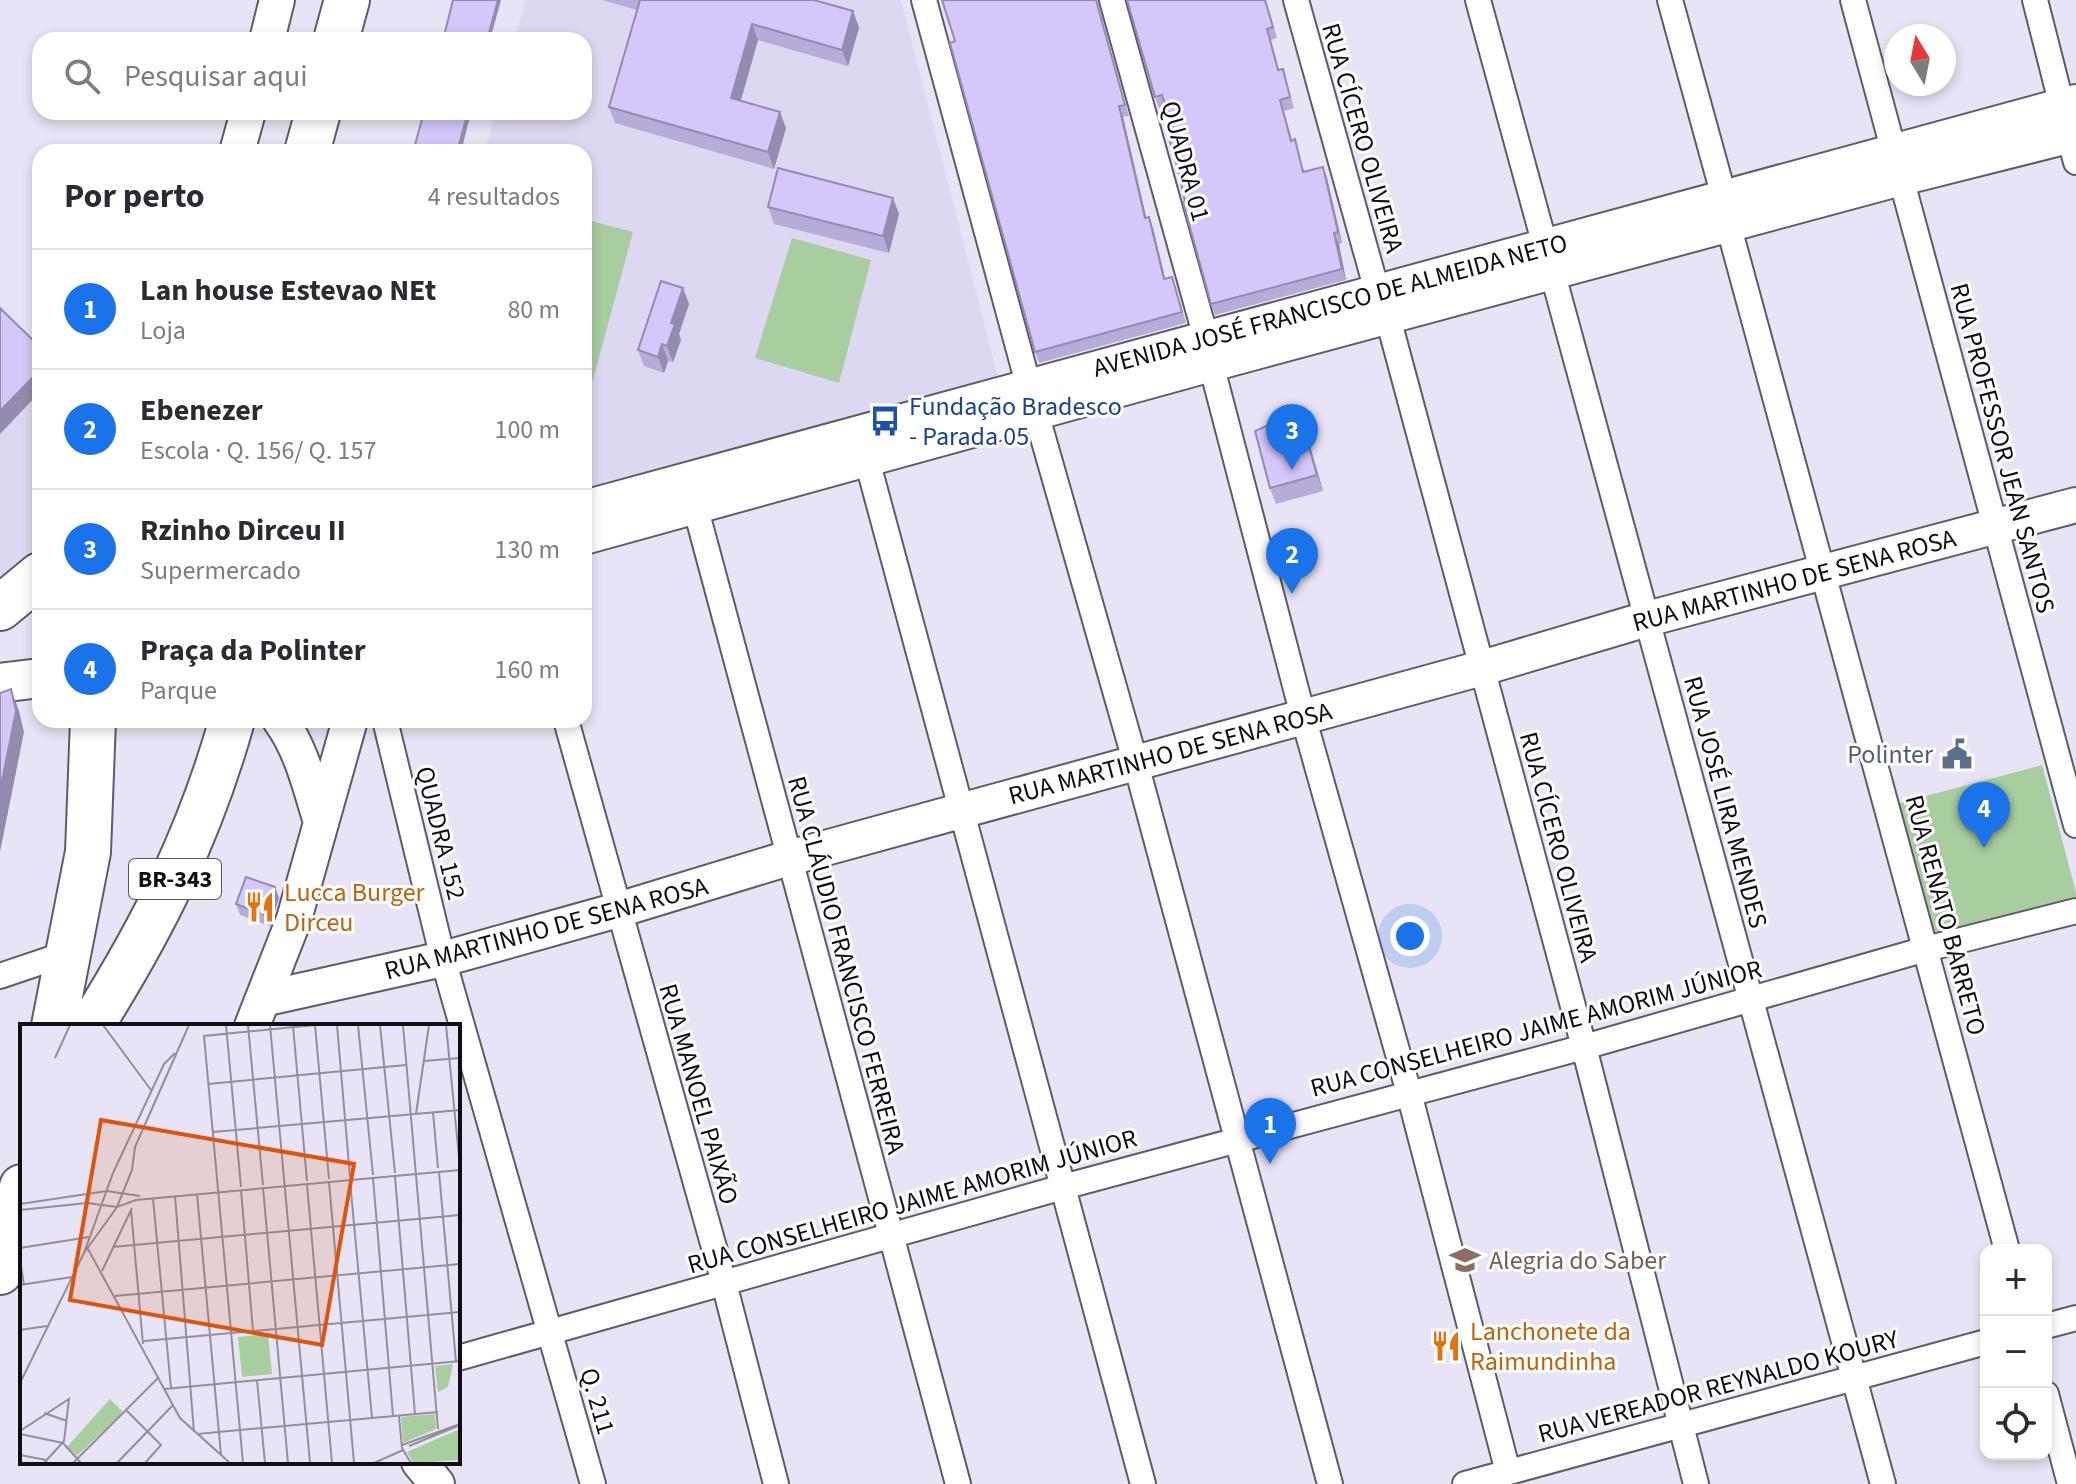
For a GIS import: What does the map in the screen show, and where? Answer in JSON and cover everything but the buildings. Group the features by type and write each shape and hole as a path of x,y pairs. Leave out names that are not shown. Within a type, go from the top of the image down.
{"highway":[{"path":"338,32 347,0"},
{"path":"309,144 316,120"},
{"path":"0,608 32,582"},
{"path":"54,1024 88,852 93,728"},
{"name":"BR-343","path":"92,1024 133,960 170,889 199,824 229,728"},
{"path":"0,1272 20,1195"}],"main road":[{"path":"0,618 32,606"},
{"path":"0,683 32,679"}],"street":[{"path":"269,32 277,0"},
{"path":"924,0 1136,764 1330,1484"},
{"name":"QUADRA 01","path":"1112,0 1303,716 1409,1093 1508,1472"},
{"name":"RUA CÍCERO OLIVEIRA","path":"1296,0 1482,668 1584,1047 1696,1484"},
{"name":"RUA JOSÉ LIRA MENDES","path":"1478,0 1883,1484"},
{"name":"RUA RENATO BARRETO","path":"1670,0 2005,1244"},
{"name":"RUA PROFESSOR JEAN SANTOS","path":"1853,0 2076,825"},
{"path":"2035,0 2072,128"},
{"path":"239,144 246,120"},
{"name":"AVENIDA JOSÉ FRANCISCO DE ALMEIDA NETO","path":"592,506 1033,400 1898,165 2072,128"},
{"name":"AVENIDA JOSÉ FRANCISCO DE ALMEIDA NETO","path":"592,535 867,460 1033,400"},
{"path":"867,460 1143,1484"},
{"name":"RUA MARTINHO DE SENA ROSA","path":"258,1012 961,810 1482,668 1647,619 2076,505"},
{"name":"RUA CLÁUDIO FRANCISCO FERREIRA","path":"695,506 958,1484"},
{"path":"286,728 299,755 321,822"},
{"path":"258,1012 294,919 348,728"},
{"name":"QUADRA 152","path":"387,728 443,959 549,1333"},
{"name":"RUA MANOEL PAIXÃO","path":"568,728 724,1283 776,1484"},
{"name":"RUA CONSELHEIRO JAIME AMORIM JÚNIOR","path":"460,1357 1063,1187 1584,1047 1926,949 2076,911"},
{"path":"0,976 68,953"},
{"path":"2052,1324 2076,1318"},
{"name":"Q. 211","path":"549,1333 593,1484"},
{"name":"RUA VEREADOR REYNALDO KOURY","path":"1465,1484 1980,1344"},
{"path":"2052,1416 2070,1484"},
{"path":"421,1464 437,1484"}],"shaded area":[{"path":"525,0 901,0 999,381 592,489 592,144 487,144 493,120 592,120 592,32 517,32"},
{"path":"0,315 32,346 32,569 0,595"}],"green space":[{"path":"592,221 633,232 592,383"},
{"path":"792,238 871,260 839,383 755,358"},
{"path":"2042,765 2076,900 1927,939 1892,805"}],"place":[{"name":"Fundação Bradesco - Parada 05","path":"885,421"},
{"name":"Rzinho Dirceu II","path":"1292,470"},
{"name":"Ebenezer","path":"1292,594"},
{"name":"Polinter","path":"1957,754"},
{"name":"Praça da Polinter","path":"1984,848"},
{"name":"Lucca Burger Dirceu","path":"260,907"},
{"name":"Lan house Estevao NEt","path":"1270,1164"},
{"name":"Alegria do Saber","path":"1465,1260"},
{"name":"Lanchonete da Raimundinha","path":"1446,1346"}]}
